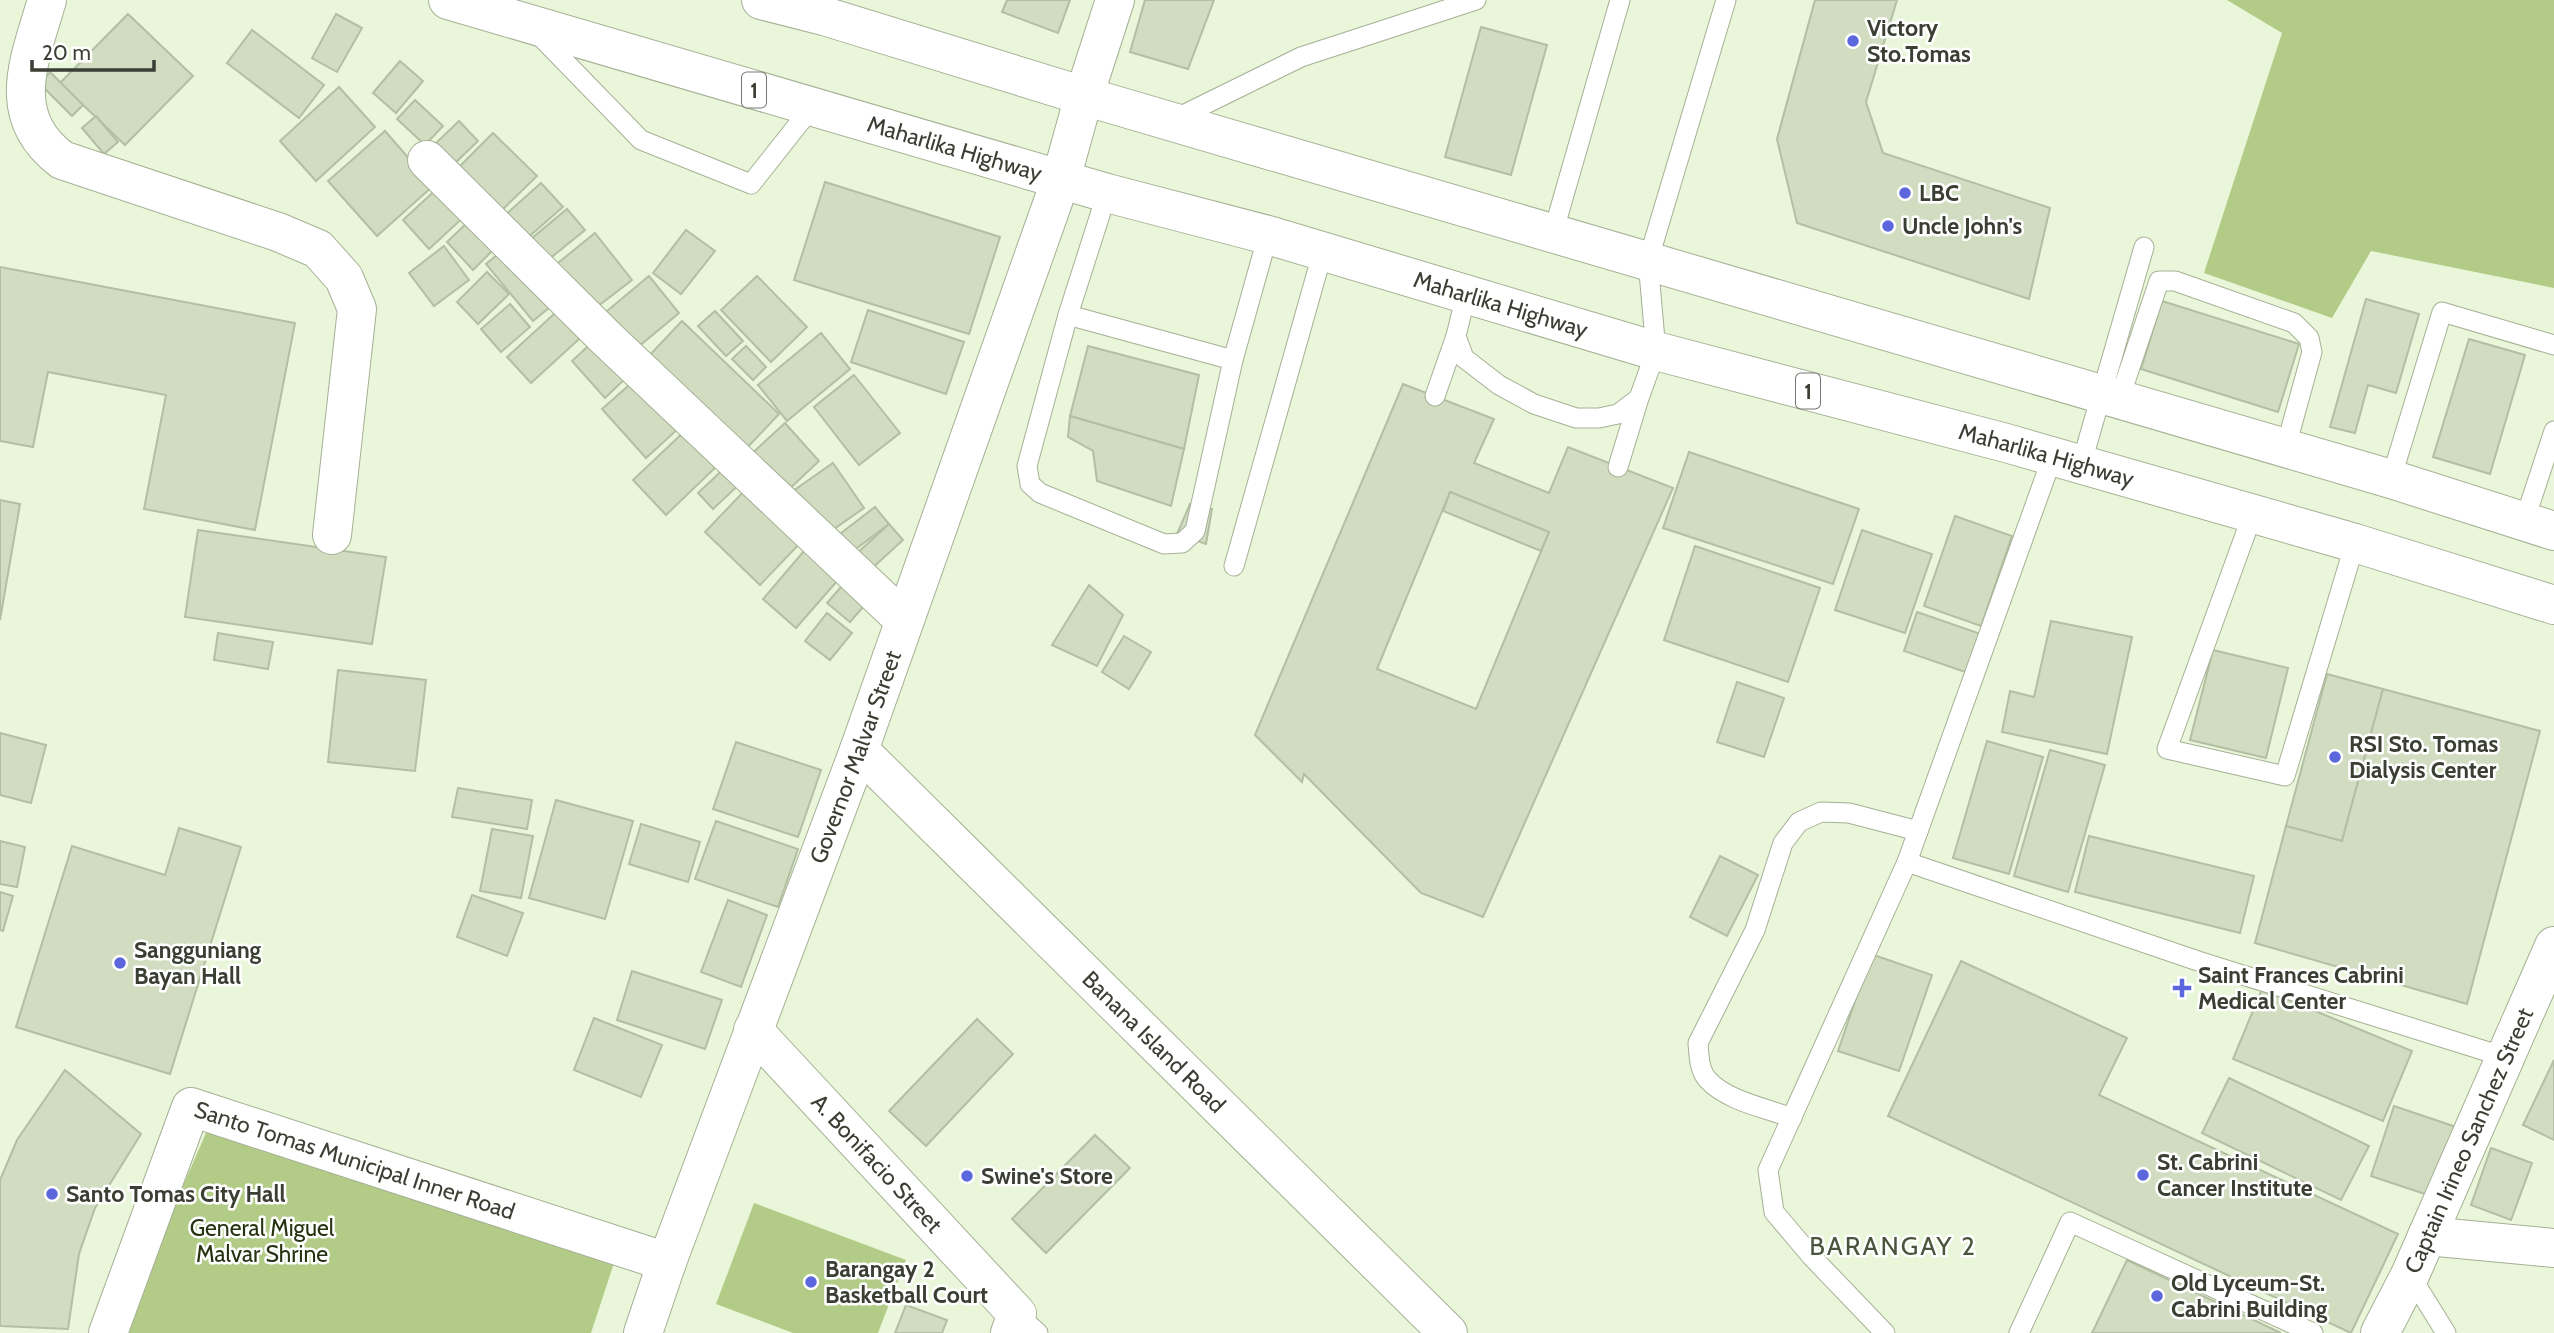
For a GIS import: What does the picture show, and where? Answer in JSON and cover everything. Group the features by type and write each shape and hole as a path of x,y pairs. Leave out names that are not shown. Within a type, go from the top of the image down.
{"main road":[{"path":"47,0 24,80 27,114 42,145 62,160 278,232 318,249 344,278 357,309 331,535"},
{"name":"Maharlika Highway","path":"448,0 1107,193 1268,234 1656,351 2067,461 2252,516 2355,543 2554,605"},
{"path":"761,0 826,8 1084,96 2391,479 2539,526"},
{"name":"Governor Malvar Street","path":"643,1333 667,1262 859,750 1060,179 1115,0"},
{"path":"427,160 604,337 903,619"},
{"name":"Banana Island Road","path":"859,750 1448,1333"},
{"name":"Captain Irineo Sanchez Street","path":"2380,1333 2410,1275 2508,1058 2530,996 2554,946"},
{"name":"A. Bonifacio Street","path":"753,1030 1022,1327"},
{"name":"Santo Tomas Municipal Inner Road","path":"108,1333 191,1107 667,1262"},
{"path":"2427,1236 2554,1248"}],"lane":[{"path":"1173,120 1301,57 1476,0"},
{"path":"1553,233 1620,0"},
{"path":"1618,467 1656,351 1648,261 1726,0"},
{"path":"529,25 641,140 751,184 812,107"},
{"path":"1107,193 1068,316 1027,466 1030,484 1040,493 1164,544 1182,543 1195,531 1233,360 1268,234"},
{"path":"2111,398 2144,247"},
{"path":"1234,566 1323,251"},
{"path":"1885,1333 1812,1257 1774,1212 1768,1170 1907,862 2067,461 2111,398 2159,281 2175,281 2294,323 2309,338 2312,352 2285,450"},
{"path":"1436,396 1466,295"},
{"path":"2391,479 2442,312 2554,345"},
{"path":"1068,316 1233,360"},
{"path":"1456,336 1464,358 1499,385 1534,404 1565,415 1599,418 1618,414 1639,398"},
{"path":"2539,526 2554,431"},
{"path":"2252,516 2167,749 2285,776 2355,543"},
{"path":"1792,1118 1725,1093 1706,1079 1700,1062 1698,1043 1755,930 1783,844 1799,822 1821,812 1849,813 1918,831"},
{"path":"1907,862 2198,961 2508,1058"},
{"path":"2019,1333 2070,1222 2312,1333"},
{"path":"2410,1275 2446,1333"}],"green space":[{"path":"2227,0 2554,0 2554,288 2371,251 2332,318 2204,273 2282,33"},
{"name":"General Miguel Malvar Shrine","path":"209,1126 614,1263 591,1333 119,1333"},
{"name":"Barangay 2 Basketball Court","path":"754,1203 906,1260 878,1333 793,1333 716,1304"}],"building":[{"path":"1007,0 1070,0 1058,33 1002,12"},
{"path":"1145,0 1214,0 1188,69 1130,52"},
{"path":"1815,0 1897,0 1866,102 1883,153 2050,208 2029,299 1797,223 1777,139"},
{"path":"128,14 193,76 125,145 60,83"},
{"path":"336,14 362,28 337,72 312,58"},
{"path":"1481,27 1547,45 1511,175 1445,157"},
{"path":"252,30 324,85 299,118 227,63"},
{"path":"400,61 423,81 396,113 373,93"},
{"path":"50,72 83,105 72,116 40,84"},
{"path":"339,87 375,127 316,181 280,141"},
{"path":"415,100 443,126 425,145 397,119"},
{"path":"96,116 118,142 104,154 82,128"},
{"path":"459,121 478,141 452,166 433,146"},
{"path":"385,131 433,186 377,236 328,181"},
{"path":"493,133 537,176 500,212 457,169"},
{"path":"825,182 1000,237 969,334 794,280"},
{"path":"541,183 563,207 524,241 503,217"},
{"path":"441,185 467,214 429,249 403,220"},
{"path":"567,209 585,230 548,260 531,239"},
{"path":"471,219 497,246 473,270 447,242"},
{"path":"686,230 715,251 681,294 653,273"},
{"path":"595,233 632,280 589,313 553,267"},
{"path":"509,245 556,302 533,321 486,264"},
{"path":"444,246 469,280 434,306 409,273"},
{"path":"0,267 295,323 255,530 144,509 166,395 48,372 33,447 0,441"},
{"path":"487,272 509,294 478,324 457,302"},
{"path":"649,276 679,313 632,352 601,316"},
{"path":"757,276 807,327 771,362 721,310"},
{"path":"2366,299 2419,314 2396,393 2368,385 2355,433 2330,427"},
{"path":"2162,301 2299,344 2278,412 2141,369"},
{"path":"510,304 530,327 501,352 481,329"},
{"path":"565,304 589,330 531,383 507,357"},
{"path":"868,310 964,342 946,394 851,362"},
{"path":"715,311 743,341 726,356 698,326"},
{"path":"682,321 779,414 743,452 646,359"},
{"path":"821,333 850,369 787,421 758,385"},
{"path":"597,338 630,374 605,398 572,361"},
{"path":"2469,339 2525,355 2490,474 2433,457"},
{"path":"746,346 766,367 753,380 732,359"},
{"path":"1088,346 1199,375 1184,449 1070,416"},
{"path":"854,375 900,433 859,465 814,407"},
{"path":"636,379 680,427 646,458 602,409"},
{"path":"1403,384 1494,419 1474,463 1549,493 1568,447 1673,488 1483,917 1421,893 1304,774 1302,782 1255,735","holes":["1450,492 1549,532 1476,709 1377,669"]},
{"path":"1070,416 1184,449 1171,506 1097,481 1093,451 1068,437"},
{"path":"785,423 819,461 783,495 748,457"},
{"path":"688,428 720,463 666,515 633,480"},
{"path":"1689,452 1859,509 1833,584 1663,528"},
{"path":"833,463 864,508 824,536 793,491"},
{"path":"729,464 744,480 713,509 698,493"},
{"path":"749,486 804,539 760,585 705,532"},
{"path":"1450,492 1549,532 1541,551 1443,511"},
{"path":"0,500 20,504 0,620"},
{"path":"1190,504 1212,509 1206,544 1177,534"},
{"path":"875,507 889,524 849,554 836,537"},
{"path":"1955,516 2012,536 1981,626 1924,606"},
{"path":"889,524 903,540 868,572 854,556"},
{"path":"198,530 386,557 372,644 185,617"},
{"path":"1862,530 1932,554 1905,633 1835,610"},
{"path":"1695,546 1820,588 1788,682 1664,640"},
{"path":"804,551 838,580 796,628 763,599"},
{"path":"848,579 870,599 850,622 827,603"},
{"path":"1089,585 1123,615 1097,666 1052,645"},
{"path":"1917,612 1984,635 1971,674 1904,651"},
{"path":"827,613 852,633 830,660 805,641"},
{"path":"2051,621 2132,637 2107,754 2002,732 2010,691 2034,697"},
{"path":"218,633 273,642 268,669 214,660"},
{"path":"1124,636 1151,652 1129,689 1102,672"},
{"path":"2213,650 2288,668 2266,758 2190,740"},
{"path":"338,670 426,680 415,771 328,762"},
{"name":"RSI Sto. Tomas Dialysis Center","path":"2327,674 2383,689 2342,841 2286,826"},
{"path":"1737,682 1784,698 1764,757 1717,742"},
{"path":"2383,689 2540,731 2467,1004 2255,943 2286,826 2342,841"},
{"path":"0,733 46,745 31,803 0,795"},
{"path":"1987,741 2043,757 2009,874 1953,858"},
{"path":"736,742 821,770 798,837 713,809"},
{"path":"2050,750 2105,765 2068,892 2014,876"},
{"path":"458,788 532,800 527,829 452,817"},
{"path":"556,800 633,821 605,919 529,898"},
{"path":"716,821 798,849 778,907 695,879"},
{"path":"641,824 700,842 688,882 629,864"},
{"name":"Sangguniang Bayan Hall","path":"179,828 241,847 170,1074 16,1027 72,846 165,875"},
{"path":"492,829 533,836 521,898 480,891"},
{"path":"2089,836 2254,876 2240,933 2075,892"},
{"path":"0,841 25,847 17,887 0,884"},
{"path":"1720,856 1758,875 1727,936 1690,917"},
{"path":"0,892 13,896 3,931 0,930"},
{"path":"472,895 523,913 507,956 457,937"},
{"path":"728,900 767,915 741,987 701,972"},
{"path":"1871,954 1932,975 1899,1071 1838,1051"},
{"name":"St. Cabrini Cancer Institute","path":"1961,961 2127,1038 2099,1095 2398,1234 2351,1333 1888,1116"},
{"path":"632,971 722,1000 705,1049 617,1020"},
{"path":"2262,989 2412,1051 2383,1121 2233,1059"},
{"path":"594,1018 662,1045 641,1097 574,1070"},
{"path":"977,1019 1013,1054 926,1146 889,1111"},
{"path":"2554,1060 2554,1140 2523,1125"},
{"name":"Santo Tomas City Hall","path":"65,1070 141,1134 95,1208 79,1254 68,1329 0,1326 0,1180 17,1140"},
{"path":"2229,1078 2369,1146 2341,1200 2202,1133"},
{"path":"2394,1106 2465,1130 2443,1200 2371,1176"},
{"path":"1095,1135 1130,1168 1046,1253 1012,1219"},
{"path":"2491,1148 2532,1163 2511,1220 2471,1205"},
{"name":"Old Lyceum-St. Cabrini Building","path":"2127,1260 2281,1333 2092,1333"},
{"path":"906,1305 947,1320 942,1333 895,1333"}],"place":[{"name":"Victory Sto.Tomas","path":"1853,41"},
{"name":"LBC","path":"1905,193"},
{"name":"Uncle John's","path":"1888,226"},
{"name":"RSI Sto. Tomas Dialysis Center","path":"2335,757"},
{"name":"Sangguniang Bayan Hall","path":"120,963"},
{"name":"Saint Frances Cabrini Medical Center","path":"2182,988"},
{"name":"St. Cabrini Cancer Institute","path":"2143,1175"},
{"name":"Swine's Store","path":"967,1176"},
{"name":"Santo Tomas City Hall","path":"52,1194"},
{"name":"Barangay 2 Basketball Court","path":"811,1282"},
{"name":"Old Lyceum-St. Cabrini Building","path":"2157,1296"}],"district":[{"name":"BARANGAY 2","path":"1893,1246"}]}
